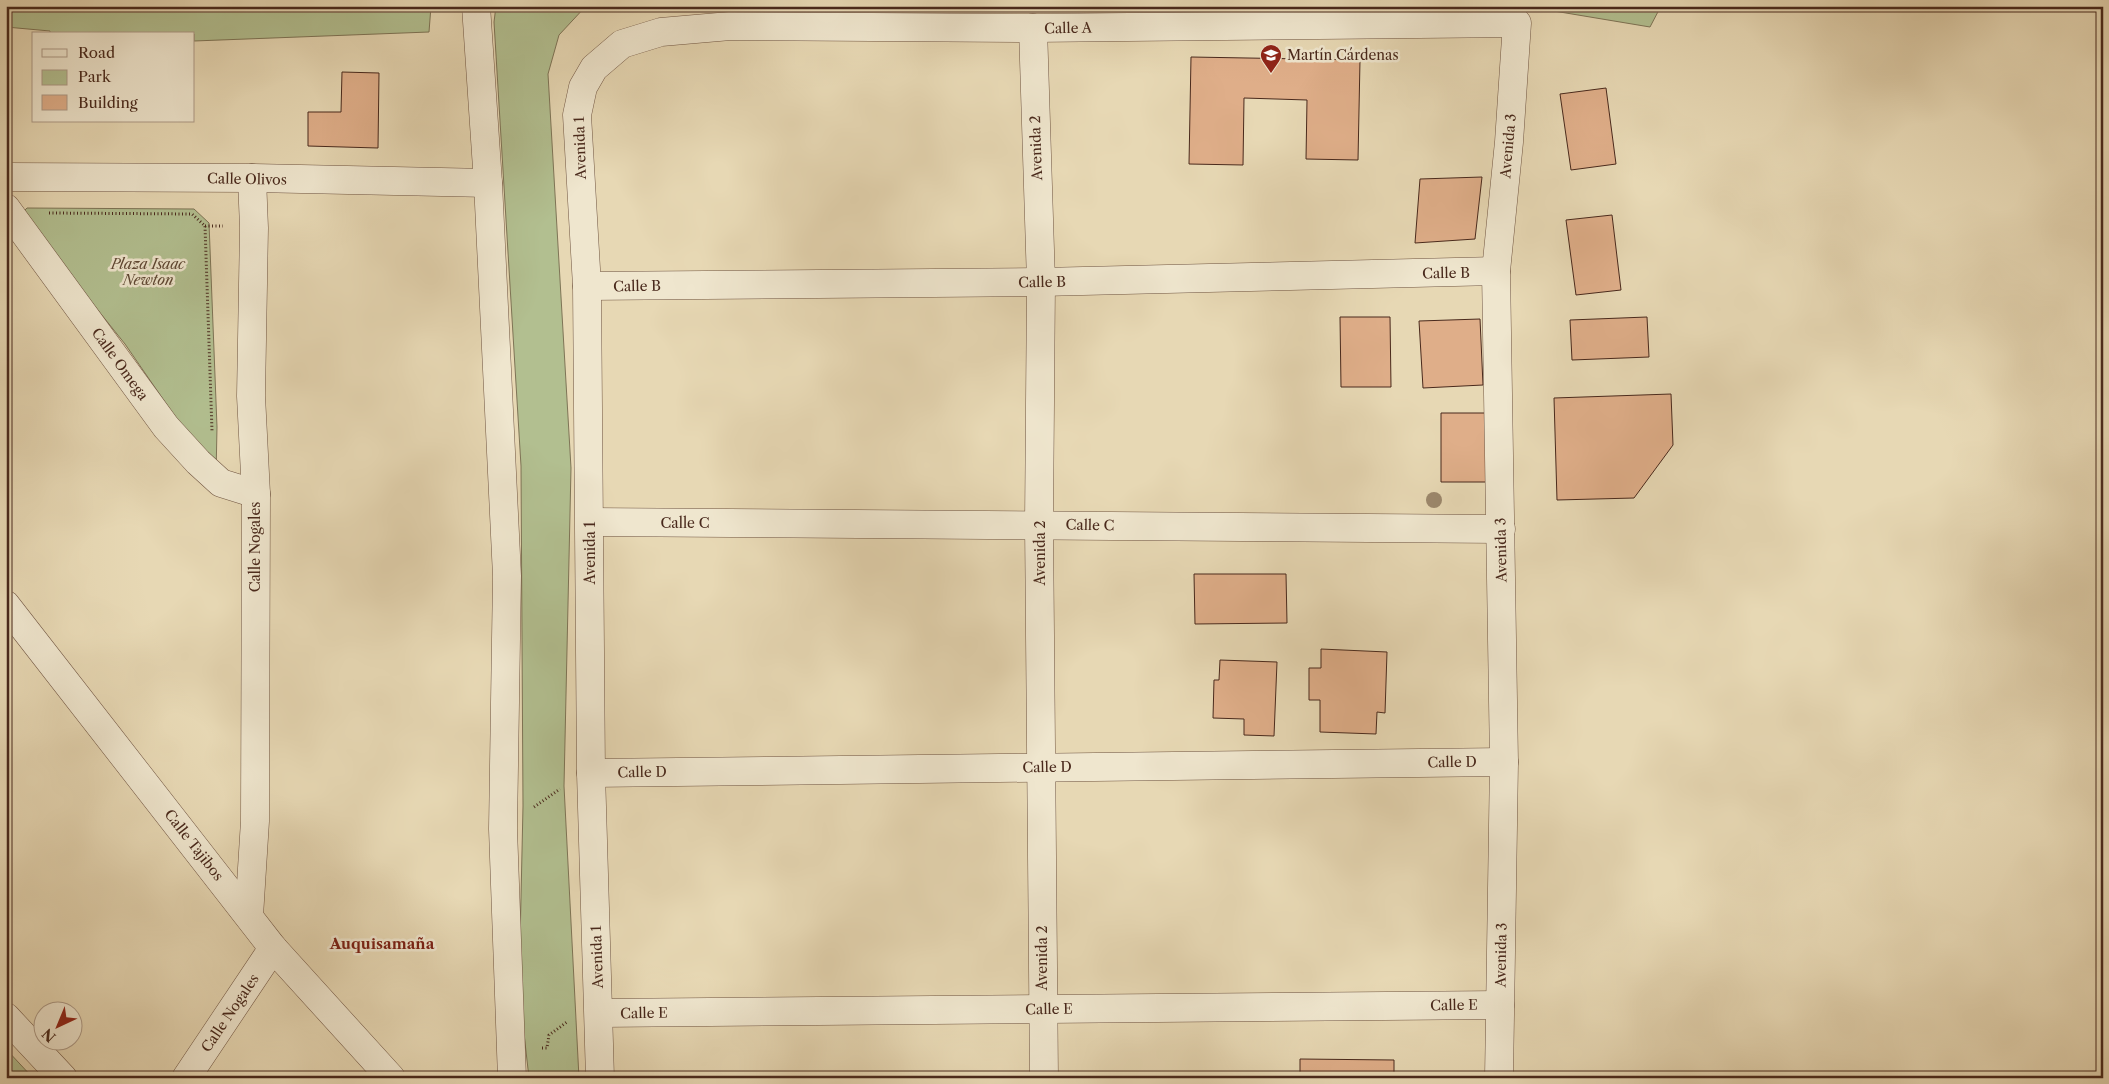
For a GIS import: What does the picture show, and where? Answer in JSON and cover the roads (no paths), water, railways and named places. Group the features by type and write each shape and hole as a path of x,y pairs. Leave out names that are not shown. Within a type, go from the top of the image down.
{"street":[{"path":"476,6 488,183 507,576 503,829 512,1078"},
{"name":"Calle A","path":"622,44 661,32 730,26 1033,28 1517,23"},
{"name":"Avenida 3","path":"1499,1078 1504,762 1496,271 1509,142 1517,23"},
{"name":"Avenida 2","path":"1033,28 1040,282 1039,524 1044,1078"},
{"name":"Avenida 1","path":"600,1078 591,773 587,286 577,114 583,87 594,68 622,44"},
{"name":"Calle Olivos","path":"6,177 252,178 488,183"},
{"name":"Calle Nogales","path":"249,916 255,822 256,494 251,396 252,178"},
{"name":"Calle Omega","path":"6,208 166,427 198,462 221,483 256,494"},
{"name":"Calle B","path":"587,286 1040,282 1496,271"},
{"name":"Calle C","path":"590,522 1501,529"},
{"name":"Calle Tajibos","path":"6,605 273,948 391,1078"},
{"name":"Calle D","path":"591,773 1504,762"},
{"name":"Calle Nogales","path":"186,1078 273,948"},
{"name":"Calle E","path":"599,1013 1500,1005"},
{"path":"6,1017 63,1078"}],"place":[{"name":"Martín Cárdenas","path":"1271,74"}],"district":[{"name":"Auquisamaña","path":"382,943"}],"park label":[{"name":"Plaza Isaac Newton","path":"148,272"}]}
